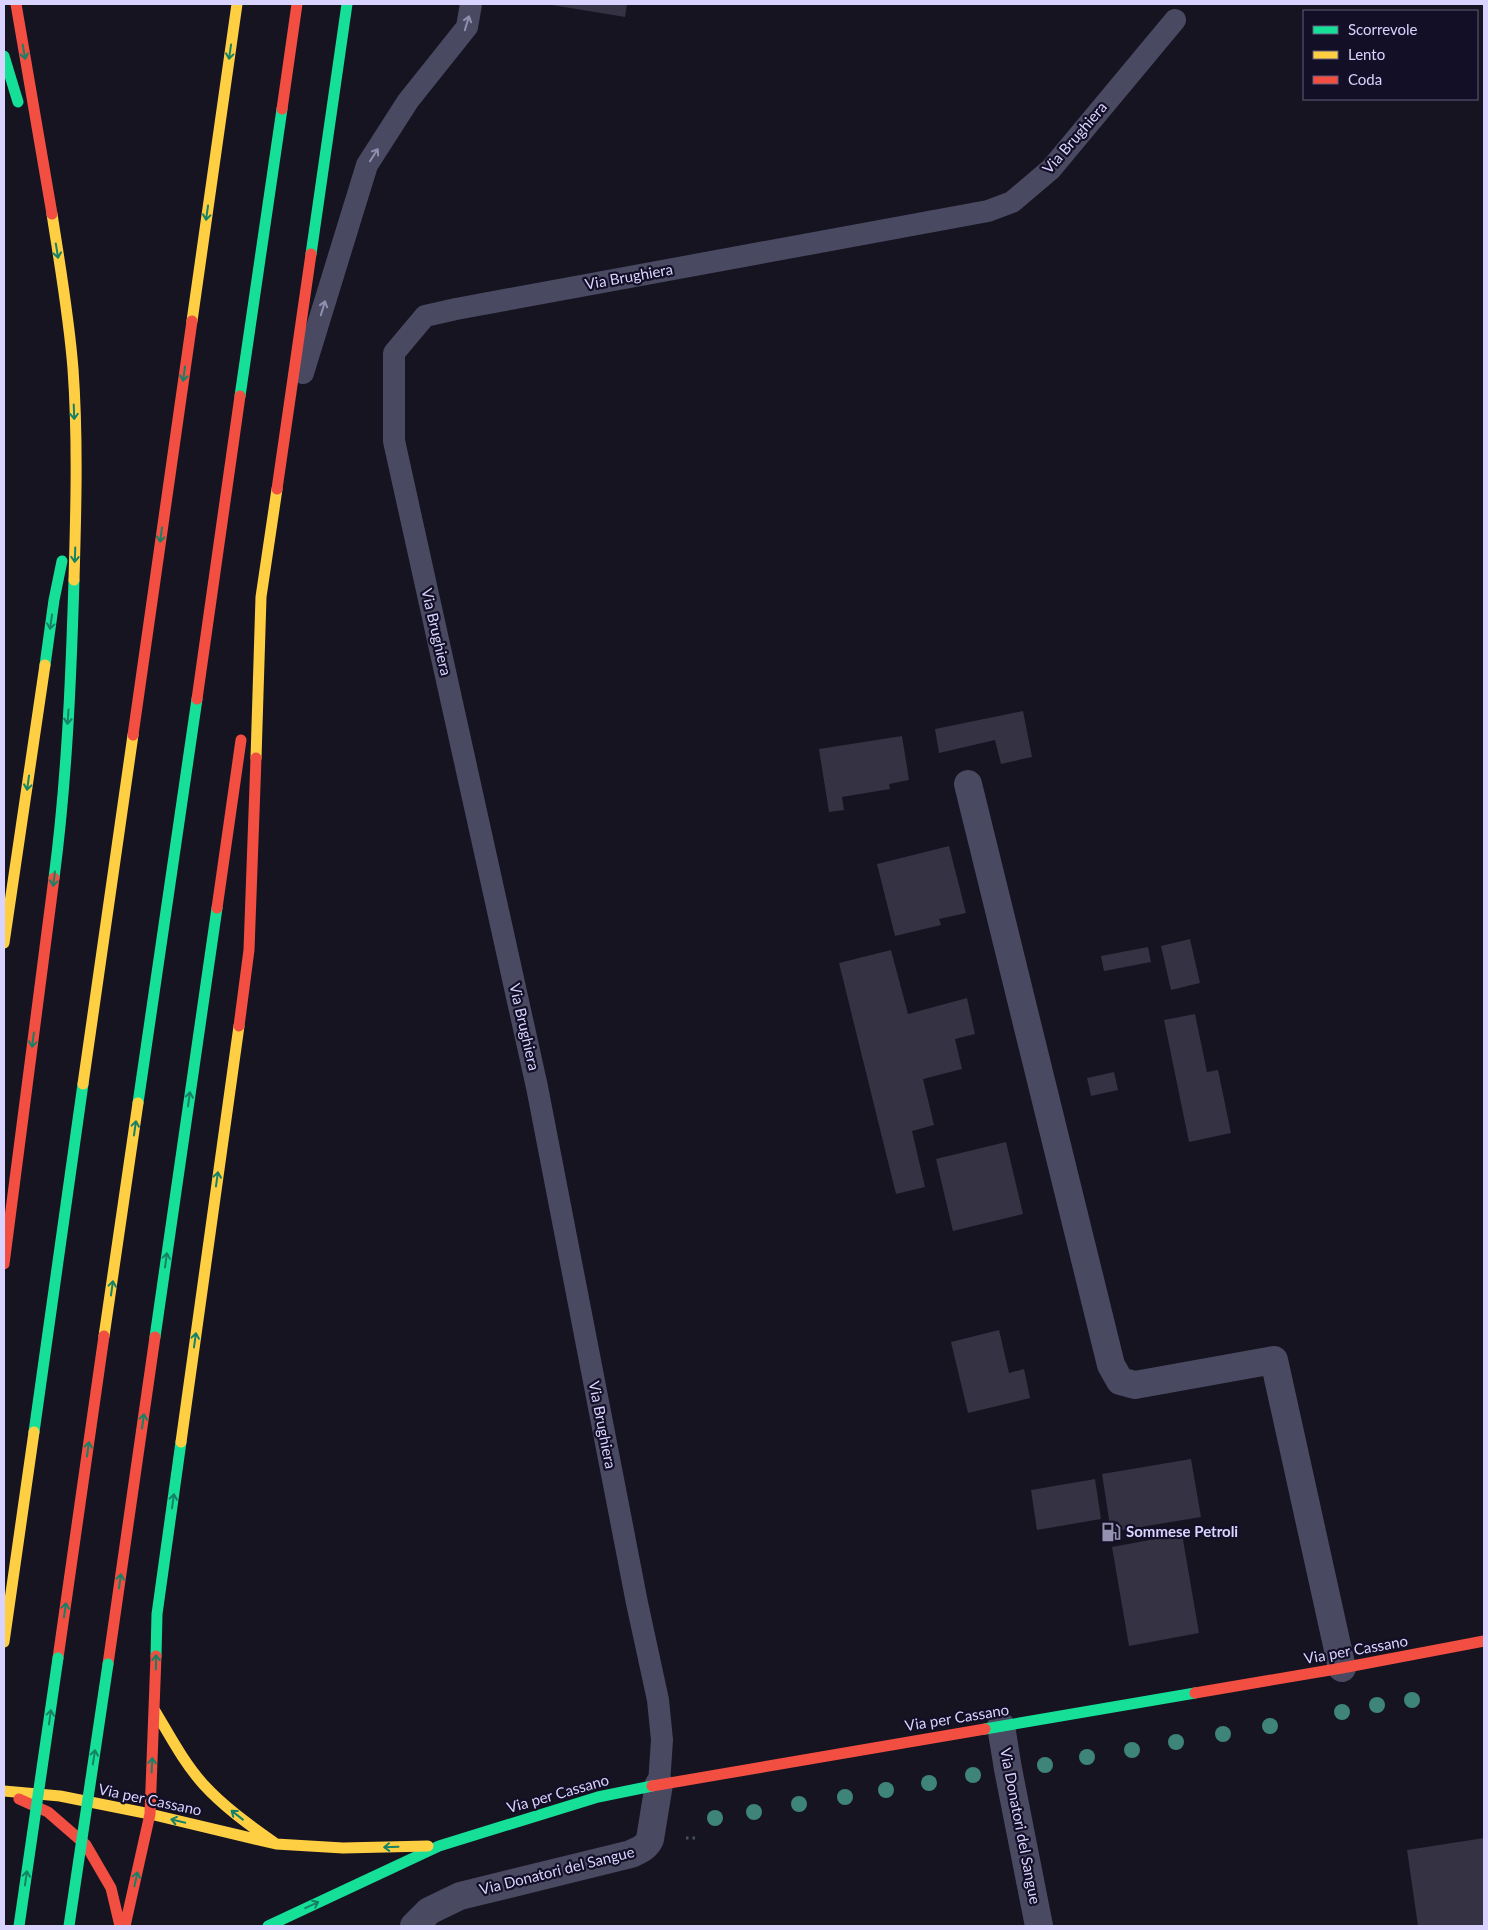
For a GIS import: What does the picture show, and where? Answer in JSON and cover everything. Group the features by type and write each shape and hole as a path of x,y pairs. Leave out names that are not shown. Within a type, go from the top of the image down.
{"main road":[{"path":"4,1264 61,826 72,651 77,488 72,370 63,282 16,4"},
{"path":"4,1642 237,4"},
{"path":"20,1926 297,4"},
{"path":"246,706 347,4"},
{"path":"4,56 50,203"},
{"path":"4,943 54,600 77,488"},
{"path":"125,1926 150,1814 158,1614 249,950 261,597"},
{"path":"69,1926 243,726"},
{"name":"Via per Cassano","path":"268,1926 439,1846 591,1799 659,1784 1342,1668 1484,1641"},
{"path":"155,1711 189,1765 211,1793 234,1813 276,1844"},
{"path":"4,1791 48,1812 86,1845 111,1888 120,1926"},
{"name":"Via per Cassano","path":"4,1791 60,1796 150,1814 276,1844 308,1848 439,1846"}],"street":[{"path":"968,784 1111,1365 1120,1380 1135,1385 1274,1360 1342,1668"},
{"name":"Via Donatori del Sangue","path":"1002,1726 1008,1770 1039,1926"},
{"name":"Via Donatori del Sangue","path":"414,1926 429,1911 460,1896 631,1854 640,1850 647,1845 650,1839 659,1784"}],"lane":[{"path":"287,422 367,165 408,101 467,27 471,4"},
{"name":"Via Brughiera","path":"659,1784 662,1740 658,1700 637,1603 537,1087 394,441 394,353 425,316 978,213 1012,202 1051,169 1175,20"}],"building":[{"path":"546,4 627,4 625,17"},
{"path":"1023,711 1032,757 1001,764 995,740 939,753 935,729"},
{"path":"902,736 909,780 889,784 890,789 842,797 844,810 829,812 819,749"},
{"path":"949,846 966,913 939,919 941,925 895,936 877,864"},
{"path":"1190,939 1200,983 1171,990 1161,946"},
{"path":"1148,947 1151,962 1104,971 1101,956"},
{"path":"891,950 908,1014 967,998 975,1034 955,1039 962,1069 923,1079 934,1125 912,1131 925,1187 896,1194 839,963"},
{"path":"1195,1014 1207,1072 1218,1070 1231,1133 1189,1142 1164,1020"},
{"path":"1114,1072 1118,1090 1091,1096 1087,1078"},
{"path":"1006,1142 1023,1214 953,1231 936,1159"},
{"path":"999,1330 1009,1373 1024,1369 1030,1398 968,1413 951,1342"},
{"path":"1191,1459 1201,1517 1111,1532 1102,1474"},
{"path":"1095,1479 1101,1519 1037,1530 1031,1490"},
{"path":"1182,1534 1199,1633 1129,1646 1112,1547"},
{"path":"1484,1838 1484,1926 1418,1926 1407,1850"}],"traffic: fast":[{"path":"311,254 347,4"},
{"path":"4,56 18,102"},
{"path":"240,396 282,109"},
{"path":"45,665 54,600 62,561"},
{"path":"54,878 70,692 74,580"},
{"path":"138,1103 197,699"},
{"path":"155,1337 217,908"},
{"path":"34,1432 83,1084"},
{"path":"156,1656 157,1614 181,1442"},
{"path":"19,1926 58,1658"},
{"path":"69,1926 108,1664"},
{"path":"985,1729 1195,1693"},
{"path":"268,1926 439,1846 598,1797 652,1786"}],"traffic: slow":[{"path":"192,321 237,4"},
{"path":"52,214 67,311 75,395 76,501 74,580"},
{"path":"256,758 261,597 277,489"},
{"path":"4,943 45,665"},
{"path":"83,1084 133,735"},
{"path":"181,1442 239,1026"},
{"path":"104,1336 138,1103"},
{"path":"4,1642 34,1432"},
{"path":"155,1711 184,1759 204,1785 229,1809 276,1844"},
{"path":"4,1791 60,1796 150,1814 276,1844 343,1848 428,1846"}],"traffic: jam":[{"path":"16,4 52,214"},
{"path":"282,109 297,4"},
{"path":"277,489 311,254"},
{"path":"133,735 192,321"},
{"path":"197,699 240,396"},
{"path":"217,908 241,740"},
{"path":"239,1026 249,950 256,758"},
{"path":"4,1264 54,878"},
{"path":"58,1658 104,1336"},
{"path":"108,1664 155,1337"},
{"path":"1195,1693 1484,1641"},
{"path":"125,1926 150,1814 156,1656"},
{"path":"652,1786 985,1729"},
{"path":"19,1799 48,1812 86,1845 111,1888 120,1926"}],"place":[{"name":"Sommese Petroli","path":"1111,1532"}]}
